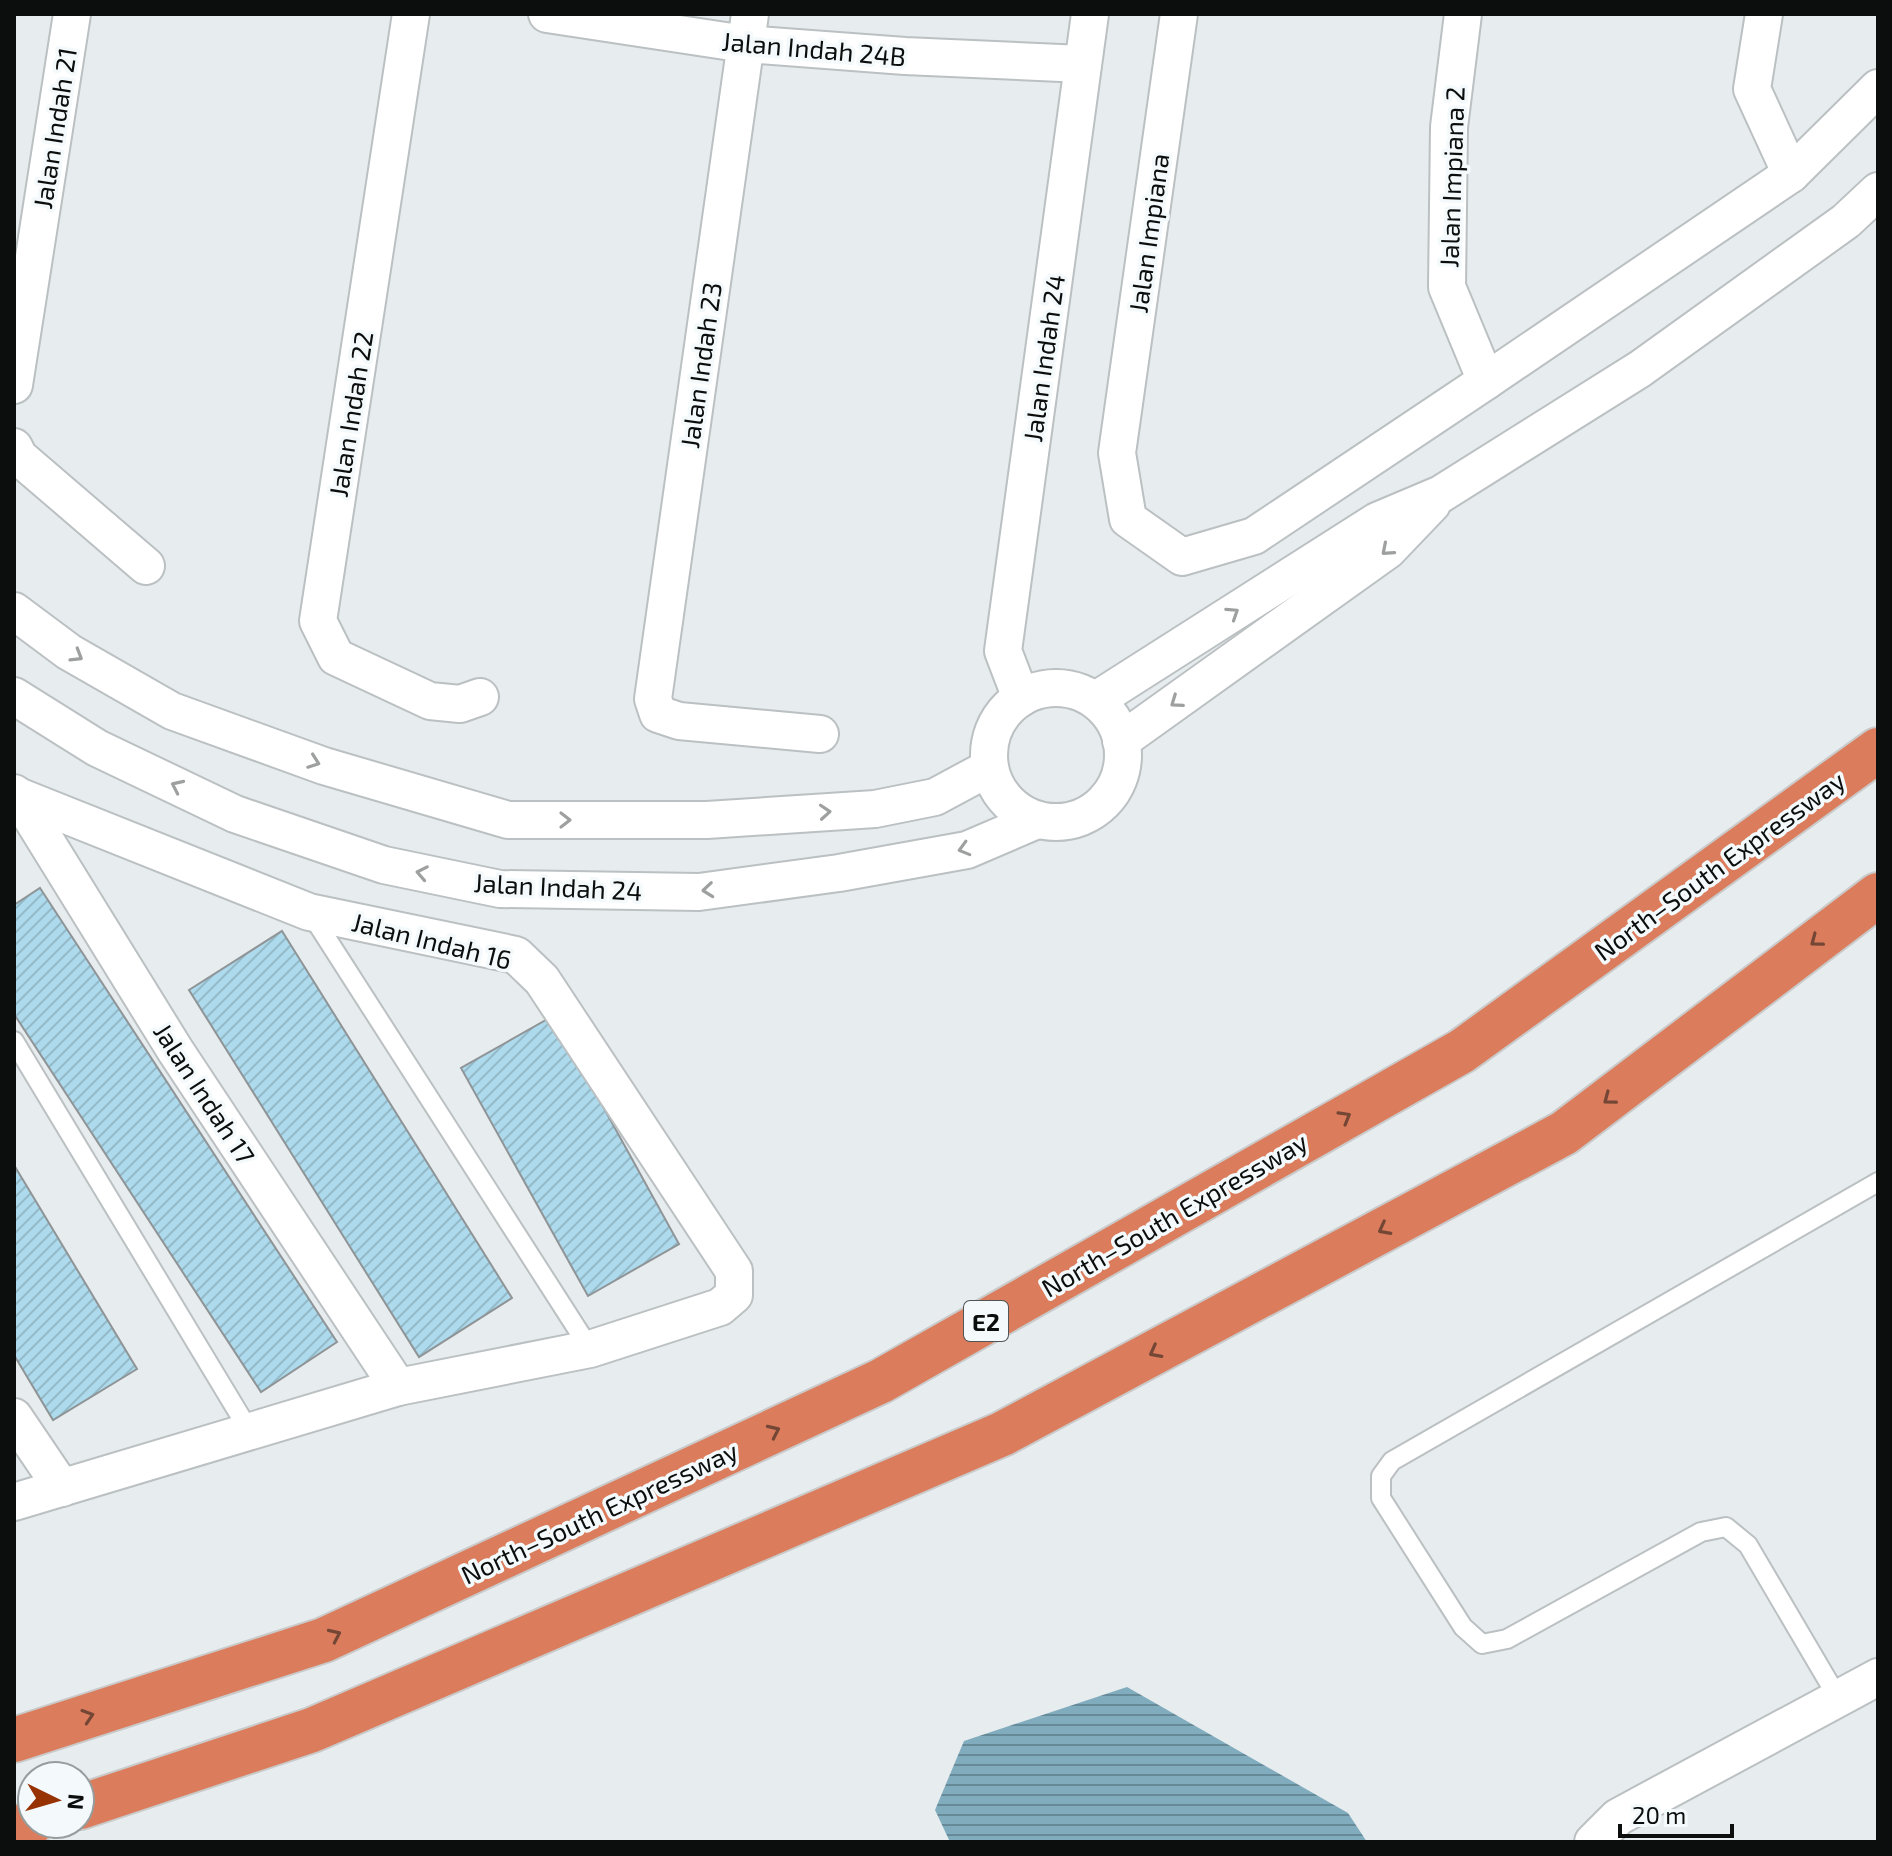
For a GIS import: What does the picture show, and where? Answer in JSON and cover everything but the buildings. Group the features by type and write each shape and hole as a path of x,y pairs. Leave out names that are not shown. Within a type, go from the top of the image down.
{"highway":[{"name":"North–South Expressway","path":"14,1740 324,1640 881,1381 1462,1051 1878,750"},
{"path":"96,1802 312,1730 1002,1434 1564,1133 1878,895"}],"street":[{"name":"Jalan Indah 21","path":"14,385 72,14"},
{"name":"Jalan Indah 22","path":"411,14 318,621 336,657 430,701 460,704 480,697"},
{"name":"Jalan Indah 24B","path":"547,14 748,29 905,56 1083,64"},
{"name":"Jalan Indah 24","path":"1021,698 1003,651 1090,14"},
{"name":"Jalan Impiana","path":"1179,14 1117,453 1128,519 1182,557 1254,536 1486,381"},
{"name":"Jalan Impiana 2","path":"1463,14 1449,127 1447,287 1486,381"},
{"path":"1764,14 1752,89 1791,174"},
{"name":"Jalan Indah 23","path":"748,29 653,699 658,714 679,721 820,734"},
{"path":"1486,381 1791,174 1878,88"},
{"path":"1096,700 1377,521 1441,494 1640,369 1846,221 1878,191"},
{"path":"14,447 19,457 146,566"},
{"path":"1121,741 1388,550 1441,494"},
{"path":"14,611 69,652 172,711 324,766 508,820 707,820 875,809 935,797 989,768"},
{"path":"1055,688 1076,691 1096,700 1108,712 1121,741 1123,761 1109,797 1094,811 1076,820 1056,823 1037,820 1020,813 995,786 989,768 988,750 992,732 1001,716 1021,698 1033,691 1055,688"},
{"name":"Jalan Indah 24","path":"14,696 97,748 235,814 384,865 500,889 699,892 839,873 967,850 1037,820"},
{"name":"Jalan Indah 16","path":"15,796 309,912 516,955 542,980 734,1271 734,1295 720,1307 590,1349"},
{"name":"Jalan Indah 17","path":"15,796 175,1050 398,1387"},
{"path":"14,1502 398,1387 590,1349"},
{"path":"14,1417 62,1488"},
{"path":"1593,1842 1618,1817 1878,1677"}],"lane":[{"path":"309,912 590,1349"},
{"path":"14,1041 250,1432"},
{"path":"1838,1698 1748,1545 1726,1527 1701,1532 1507,1639 1482,1644 1463,1627 1381,1498 1381,1476 1392,1461 1878,1182"}],"water":[{"path":"1127,1687 1348,1813 1367,1842 950,1842 935,1810 964,1741"}]}
